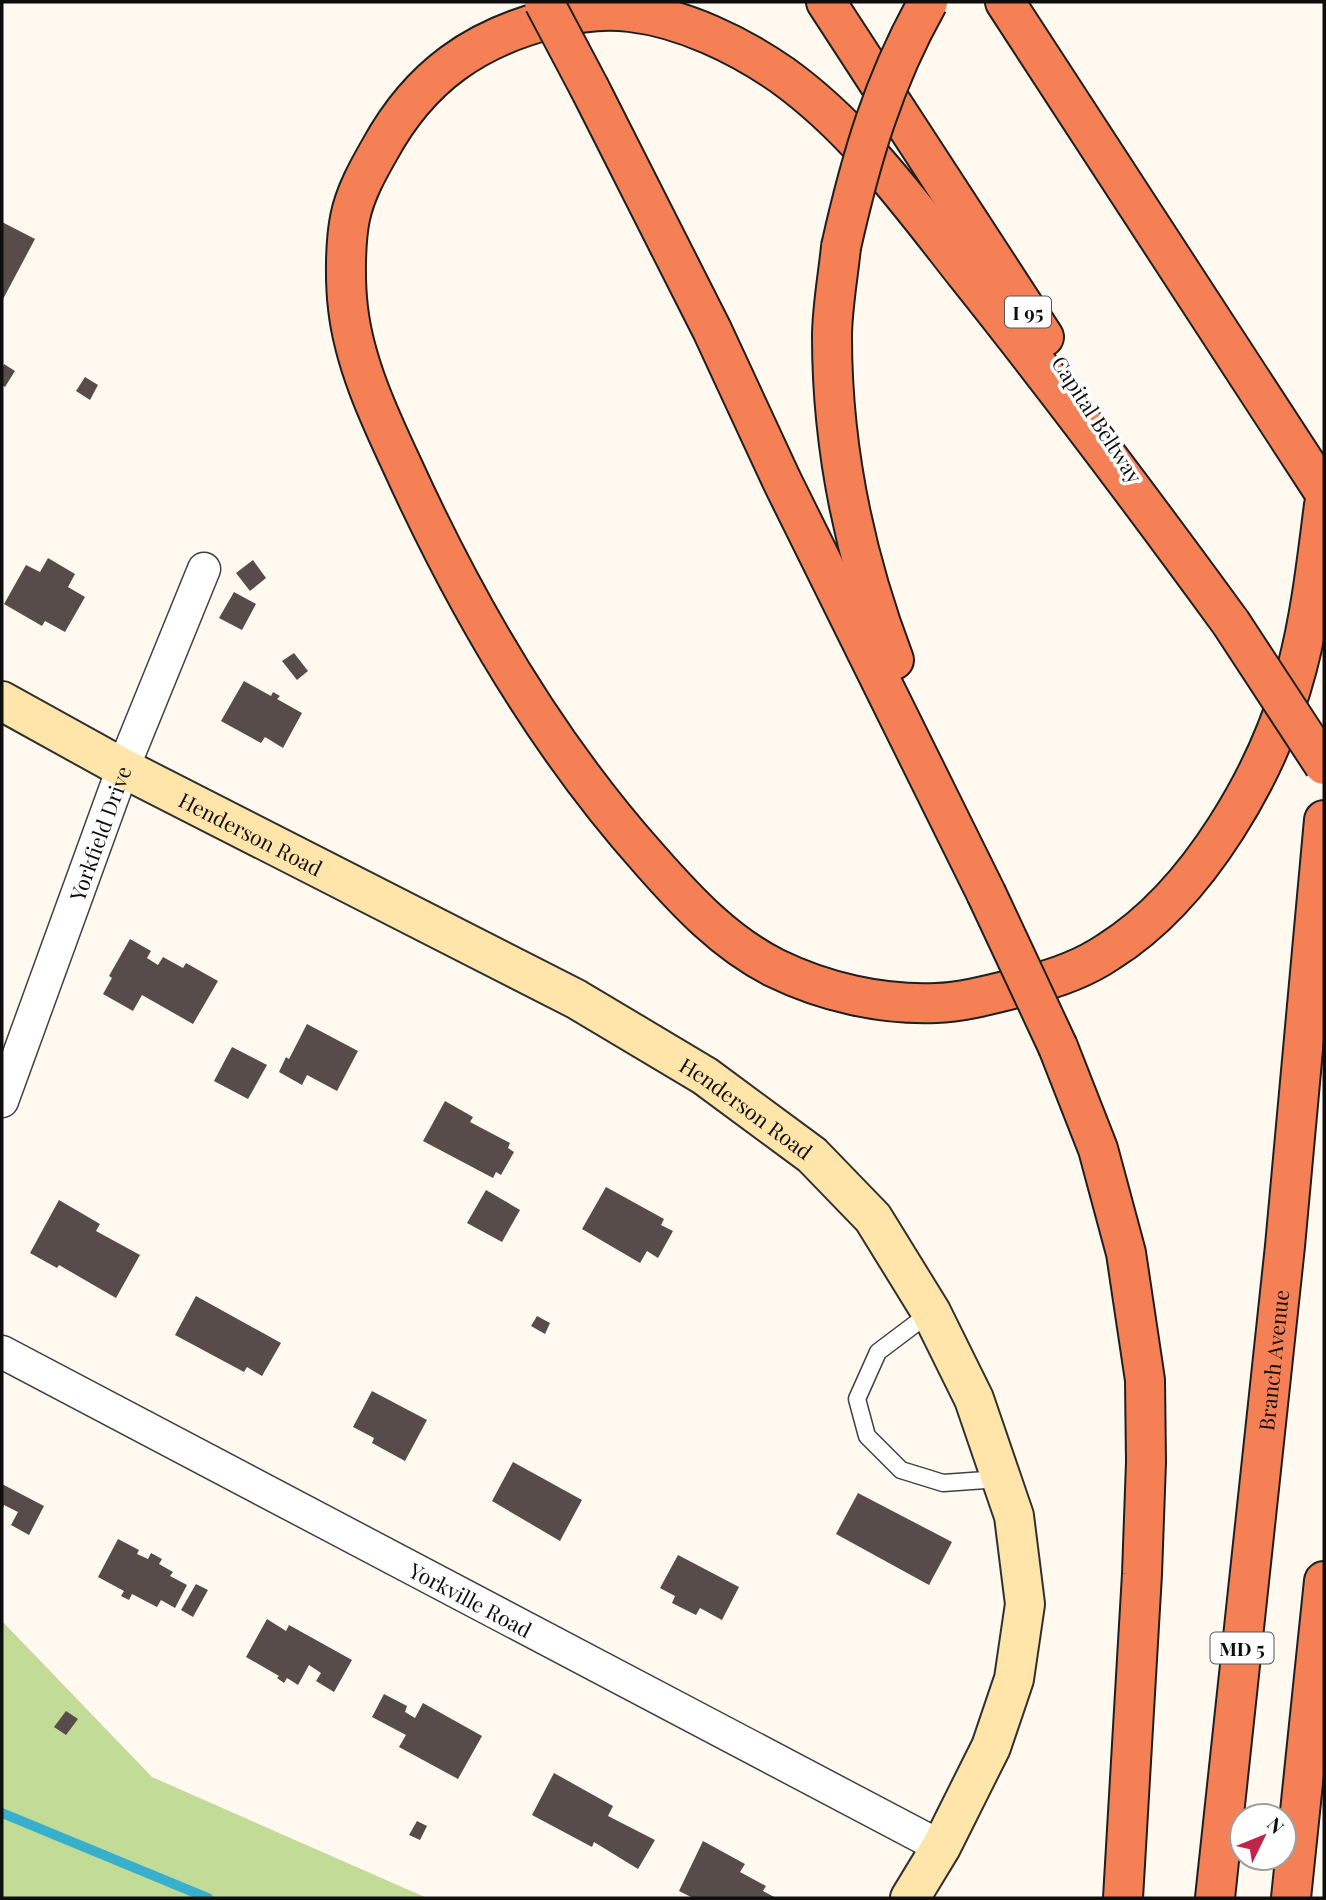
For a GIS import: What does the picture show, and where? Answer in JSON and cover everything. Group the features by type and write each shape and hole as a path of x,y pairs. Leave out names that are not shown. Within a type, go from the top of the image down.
{"highway":[{"path":"544,2 712,330 782,481 986,893 1058,1046 1098,1149 1126,1253 1145,1380 1146,1462 1142,1574 1123,1898"},
{"name":"Capital Beltway","path":"826,2 1324,765"},
{"path":"928,2 911,32 880,104 858,172 841,247 832,349 836,427 851,517 880,623 986,893"},
{"path":"1006,2 1269,388 1324,447"},
{"path":"1011,2 1269,388 1324,492"},
{"path":"1231,623 1067,401 899,189 856,140 821,107 782,75 737,48 687,26 631,12 579,12 521,26 477,46 443,69 411,101 386,136 364,177 349,219 347,304 355,349 386,430 436,539 497,649 558,743 627,835 682,896 725,936 772,967 825,988 881,1001 941,1004 999,993 1056,979 1108,952 1149,920 1188,879 1224,832 1259,771 1296,673 1311,597 1324,505"},
{"name":"Branch Avenue","path":"1215,1898 1284,1246 1324,820"},
{"path":"1284,1246 1324,979"},
{"path":"1291,1898 1324,1581"}],"street":[{"name":"Yorkfield Drive","path":"2,1101 123,768 204,569"},
{"name":"Henderson Road","path":"2,701 123,768 576,999 705,1076 812,1155 873,1218 931,1312 974,1399 1014,1516 1025,1604 1014,1679 991,1748 941,1847 910,1898"},
{"name":"Yorkville Road","path":"2,1352 941,1847"}],"lane":[{"path":"931,1312 878,1352 857,1399 867,1436 901,1470 943,1483 1001,1479"}],"green space":[{"path":"2,1621 152,1777 427,1898 2,1898"}],"building":[{"path":"2,222 35,239 2,301"},
{"path":"4,364 15,371 5,387 2,385"},
{"path":"85,377 98,385 90,400 76,391"},
{"path":"48,558 75,574 68,587 85,597 65,632 45,621 42,626 4,604 26,565 40,572"},
{"path":"253,560 266,578 250,591 236,573"},
{"path":"234,592 256,604 242,630 219,618"},
{"path":"294,653 308,671 297,680 282,661"},
{"path":"244,681 271,696 273,692 280,696 277,699 302,713 283,748 265,737 261,743 221,721"},
{"path":"130,939 151,951 147,958 158,965 163,957 183,968 186,963 218,981 193,1024 142,995 133,1011 103,994 112,978 109,976"},
{"path":"307,1024 358,1051 337,1091 307,1075 302,1085 279,1072"},
{"path":"232,1047 267,1065 248,1099 214,1081"},
{"path":"445,1101 473,1117 470,1122 510,1143 508,1148 514,1152 501,1175 496,1172 493,1178 423,1141"},
{"path":"606,1187 664,1219 661,1225 673,1231 658,1258 647,1251 640,1263 582,1229"},
{"path":"486,1190 520,1210 502,1242 467,1223"},
{"path":"59,1200 100,1224 96,1231 140,1255 116,1298 59,1265 57,1268 30,1253"},
{"path":"196,1296 281,1343 262,1376 247,1367 244,1372 175,1335"},
{"path":"537,1316 550,1323 545,1334 531,1326"},
{"path":"372,1391 427,1420 405,1461 372,1443 374,1438 353,1427"},
{"path":"513,1462 582,1500 560,1541 492,1501"},
{"path":"2,1484 44,1506 29,1535 11,1525 18,1512 4,1505 2,1510"},
{"path":"858,1493 952,1542 929,1585 836,1534"},
{"path":"118,1539 139,1550 137,1554 148,1559 151,1553 162,1559 159,1564 173,1572 170,1576 187,1585 175,1608 161,1600 157,1607 132,1594 129,1600 121,1596 124,1591 98,1577"},
{"path":"678,1555 739,1587 722,1620 700,1608 696,1615 672,1603 675,1596 660,1588"},
{"path":"196,1584 208,1590 193,1617 181,1610"},
{"path":"267,1619 286,1631 289,1625 352,1660 334,1692 316,1681 321,1673 309,1665 298,1685 287,1678 284,1683 277,1678 279,1676 246,1657"},
{"path":"384,1694 407,1706 405,1712 415,1718 423,1703 482,1736 458,1779 399,1747 406,1735 372,1717"},
{"path":"66,1711 78,1719 66,1735 54,1727"},
{"path":"554,1773 613,1806 608,1816 655,1840 638,1869 594,1842 592,1847 532,1815"},
{"path":"417,1821 427,1826 420,1840 409,1835"},
{"path":"703,1841 745,1864 740,1872 766,1886 763,1891 776,1898 693,1898 679,1891"}],"waterway":[{"path":"2,1813 208,1898"}]}
